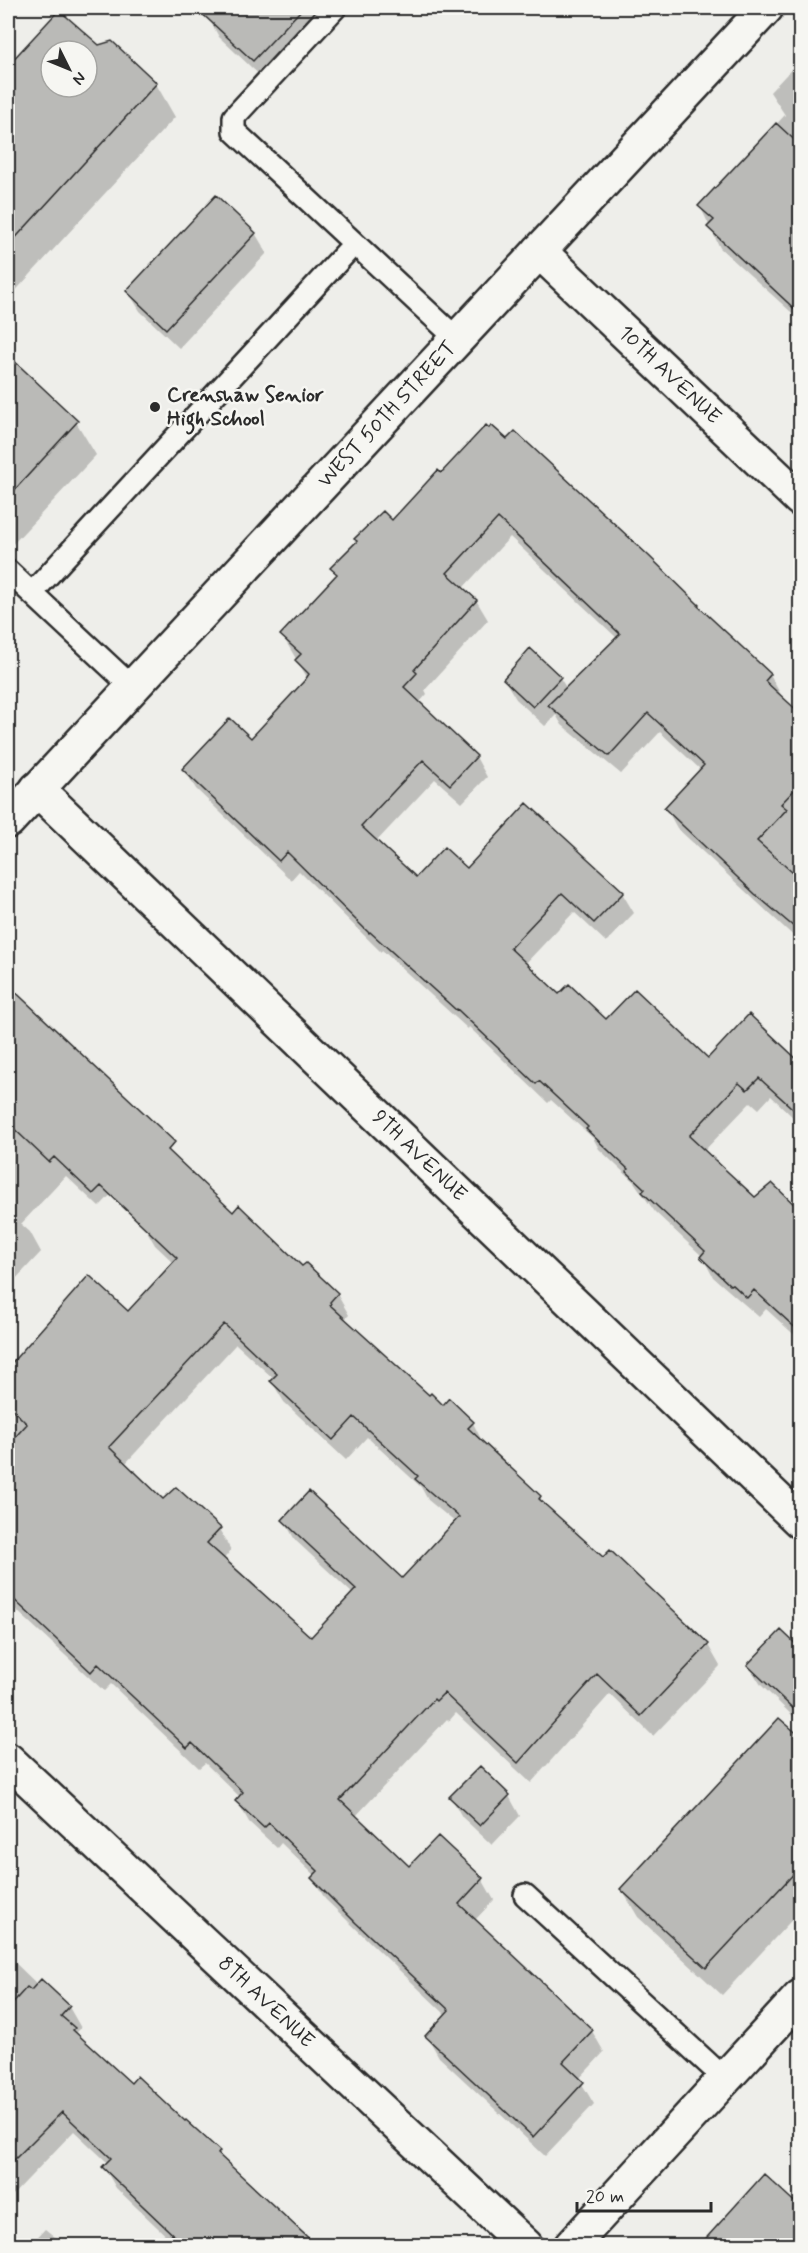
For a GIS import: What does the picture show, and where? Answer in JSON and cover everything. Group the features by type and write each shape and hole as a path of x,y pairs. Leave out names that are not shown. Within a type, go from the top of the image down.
{"street":[{"name":"WEST 50TH STREET","path":"8,821 766,8"},
{"name":"10TH AVENUE","path":"539,251 801,500"},
{"name":"9TH AVENUE","path":"37,789 801,1521"},
{"name":"8TH AVENUE","path":"8,1760 526,2246"},
{"path":"571,2246 801,1996"}],"lane":[{"path":"335,8 234,117 234,131 457,339"},
{"path":"32,593 354,244"},
{"path":"8,571 132,687"},
{"path":"525,1895 724,2079"}],"building":[{"path":"196,8 303,8 253,61"},
{"path":"59,10 92,39 39,39 39,99 99,99 99,45 112,41 157,83 8,246 8,65"},
{"path":"776,123 801,146 801,315 707,227 714,220 698,206"},
{"path":"216,195 256,233 166,329 126,291"},
{"path":"8,355 78,421 8,497"},
{"path":"486,425 489,428 491,425 507,439 515,431 771,674 765,681 801,714 801,783 781,804 787,809 757,841 801,880 801,933 755,894 664,808 704,765 648,713 609,756 548,705 620,634 498,518 447,573 477,600 414,670 417,673 404,687 477,756 450,785 423,760 361,826 416,877 444,847 467,868 527,803 624,892 594,923 562,893 510,948 559,994 569,984 606,1019 635,989 708,1058 749,1014 801,1063 801,1116 759,1078 747,1090 739,1083 689,1136 755,1197 772,1183 801,1211 801,1333 754,1290 747,1298 732,1284 730,1285 700,1257 705,1251 642,1192 645,1189 626,1171 628,1169 586,1129 588,1127 539,1081 536,1084 457,1009 369,933 287,852 279,861 182,769 230,718 251,738 305,680 309,674 295,660 301,654 280,635 337,574 330,568 357,541 354,539 383,511 392,520 438,470 441,473"},
{"path":"530,648 561,677 533,707 503,679"},
{"path":"8,985 175,1142 168,1150 233,1212 239,1205 302,1266 306,1263 338,1293 330,1305 429,1395 431,1393 443,1405 449,1398 474,1422 468,1428 541,1496 539,1499 603,1557 610,1550 709,1644 641,1716 597,1674 518,1763 444,1693 436,1701 434,1699 340,1800 409,1866 438,1836 483,1878 459,1904 593,2030 563,2062 584,2082 533,2137 425,2036 449,2010 311,1878 318,1871 269,1823 264,1828 235,1801 243,1792 192,1743 187,1748 98,1664 91,1672 8,1594 8,1445 27,1424 8,1405 8,1367 89,1275 128,1311 177,1258 101,1186 93,1194 54,1157 49,1162 8,1123","holes":["224,1324 277,1374 270,1381 333,1440 354,1417 418,1476 415,1479 459,1517 402,1578 309,1491 282,1520 356,1589 311,1637 207,1543 221,1528 176,1487 163,1499 109,1447"]},
{"path":"781,1630 801,1649 801,1716 747,1665"},
{"path":"779,1718 801,1737 801,1866 706,1968 620,1889"},
{"path":"480,1766 510,1795 480,1826 449,1797"},
{"path":"41,1979 70,2006 61,2016 75,2028 73,2030 131,2083 137,2076 220,2151 218,2154 317,2246 185,2246 102,2167 111,2158 62,2112 8,2166 8,2008 27,1987 31,1990"},
{"path":"764,2174 801,2208 801,2246 699,2246"}],"place":[{"name":"Crenshaw Senior High School","path":"155,407"}]}
